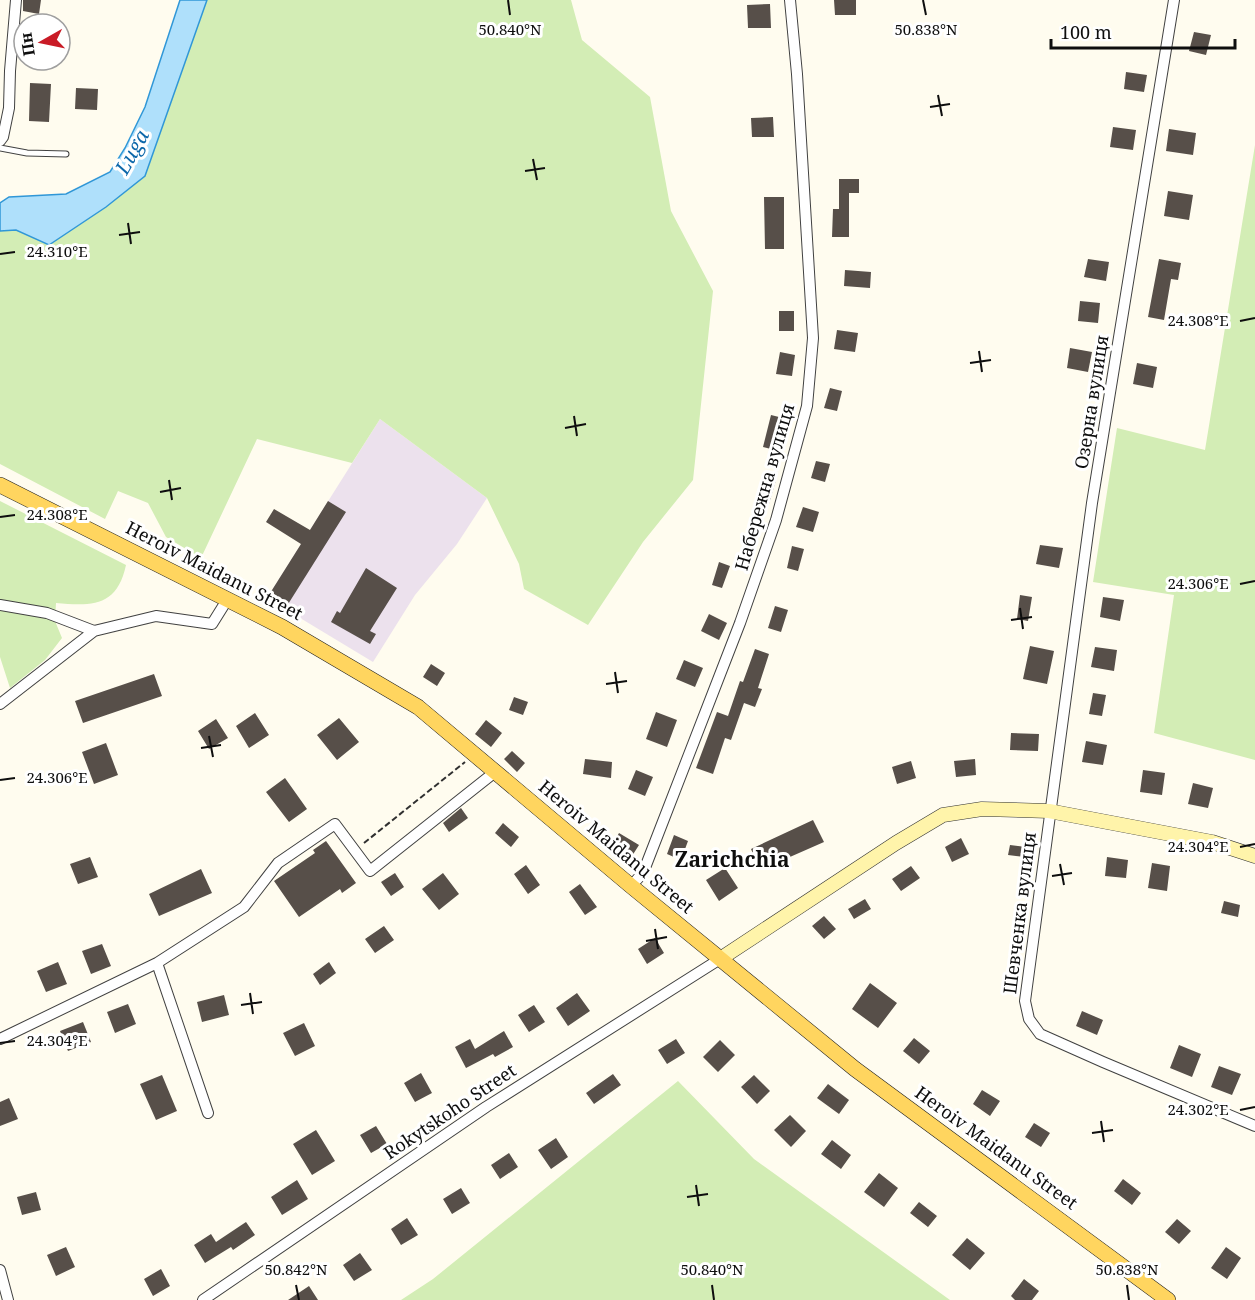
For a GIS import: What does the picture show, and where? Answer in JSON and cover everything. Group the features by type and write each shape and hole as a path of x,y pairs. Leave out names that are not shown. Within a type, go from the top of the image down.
{"main road":[{"name":"Heroiv Maidanu Street","path":"0,485 282,627 418,707 631,886 855,1069 1168,1300"}],"street":[{"path":"0,141 3,137 9,108 16,0"},
{"name":"Набережна вулиця","path":"631,886 643,873 740,623 776,520 807,406 813,338 797,74 790,0"},
{"name":"Озерна вулиця","path":"1049,811 1092,502 1174,0"},
{"path":"0,704 94,631 156,615 212,624 227,600"},
{"path":"0,605 47,613 94,631"},
{"path":"0,1039 157,963 244,907 278,862 335,824 370,871 495,772"},
{"path":"720,959 896,843 943,815 982,808 1049,811 1212,842 1255,856"},
{"name":"Шевченка вулиця","path":"1049,811 1025,1001 1029,1019 1040,1034 1255,1126"},
{"name":"Rokytskoho Street","path":"203,1300 486,1107 720,959"},
{"path":"157,963 208,1113"},
{"path":"0,1270 8,1300"}],"lane":[{"path":"0,148 27,153 66,154"}],"path":[{"path":"354,850 474,754"}],"shaded area":[{"path":"380,419 487,498 457,544 415,595 373,662 267,598"}],"green space":[{"path":"207,0 571,0 582,40 650,97 671,211 713,291 693,480 643,542 588,625 524,589 519,564 487,498 380,419 352,463 257,439 201,558 166,537 148,503 118,491 105,519 0,464 0,231 16,230 49,245 106,207 145,176"},
{"path":"1255,145 1255,760 1154,733 1174,595 1093,582 1117,428 1205,450"},
{"path":"0,501 126,565 116,589 101,601 81,604 56,603 55,621 62,638 45,660 10,688 0,657"},
{"path":"678,1081 754,1159 950,1300 401,1300 433,1279"}],"water":[{"name":"Luga","path":"180,0 207,0 145,176 106,207 49,245 16,230 0,231 0,203 9,197 66,194 110,172 125,148 145,107"}],"building":[{"path":"23,0 41,0 39,12 23,11"},
{"path":"834,0 856,0 856,15 835,15"},
{"path":"770,4 771,28 748,28 747,5"},
{"path":"1194,32 1211,35 1206,55 1189,51"},
{"path":"1126,72 1147,75 1144,92 1124,89"},
{"path":"30,83 51,84 49,122 29,121"},
{"path":"76,88 98,89 97,110 75,109"},
{"path":"773,117 774,137 752,137 751,118"},
{"path":"1113,127 1136,130 1133,150 1110,147"},
{"path":"1169,129 1196,133 1193,155 1166,151"},
{"path":"839,179 859,179 859,193 849,193 849,237 832,237 833,209 839,209"},
{"path":"1168,191 1193,195 1189,220 1164,216"},
{"path":"764,197 784,197 784,249 765,249"},
{"path":"1088,259 1109,262 1106,281 1084,277"},
{"path":"1159,259 1181,263 1178,280 1171,279 1164,320 1148,317"},
{"path":"845,270 871,272 870,288 844,286"},
{"path":"1080,301 1100,303 1098,323 1078,321"},
{"path":"779,311 794,311 794,331 779,331"},
{"path":"837,330 858,333 855,352 834,349"},
{"path":"1070,348 1092,352 1088,372 1067,368"},
{"path":"780,352 795,355 792,376 776,374"},
{"path":"1137,363 1157,367 1153,388 1133,384"},
{"path":"830,388 842,391 837,411 824,408"},
{"path":"771,415 787,419 779,451 763,447"},
{"path":"816,461 830,464 825,482 811,478"},
{"path":"765,477 776,480 769,504 758,501"},
{"path":"328,501 346,512 285,609 267,598 301,544 266,522 274,509 310,530"},
{"path":"803,507 819,512 813,532 796,527"},
{"path":"1040,545 1063,548 1059,568 1036,564"},
{"path":"792,546 804,549 798,571 787,568"},
{"path":"719,562 730,566 722,588 712,585"},
{"path":"366,568 397,588 370,631 376,634 370,644 331,622 337,611 340,613"},
{"path":"1020,595 1032,597 1028,621 1017,619"},
{"path":"1103,597 1124,600 1120,621 1100,617"},
{"path":"775,606 788,610 781,632 768,628"},
{"path":"709,614 727,623 719,640 701,631"},
{"path":"1030,646 1054,651 1047,684 1023,679"},
{"path":"1095,647 1117,650 1114,671 1091,667"},
{"path":"755,649 769,654 758,688 762,689 755,707 744,703 731,740 725,738 713,774 696,768 717,712 728,716 740,681 743,682"},
{"path":"684,660 703,668 695,687 676,679"},
{"path":"431,664 445,673 437,686 423,677"},
{"path":"154,674 162,696 83,723 75,701"},
{"path":"1093,693 1106,695 1102,716 1089,714"},
{"path":"514,697 528,702 523,715 509,710"},
{"path":"656,712 677,720 667,747 646,739"},
{"path":"255,713 269,735 249,748 236,726"},
{"path":"339,718 359,742 337,760 317,735"},
{"path":"216,719 228,738 209,749 198,731"},
{"path":"486,720 502,733 491,747 475,734"},
{"path":"1011,733 1039,734 1038,751 1010,750"},
{"path":"1086,741 1107,745 1103,765 1082,762"},
{"path":"106,743 118,775 94,784 82,752"},
{"path":"512,751 525,763 517,772 504,759"},
{"path":"585,759 612,762 611,778 583,774"},
{"path":"975,759 976,775 956,777 954,761"},
{"path":"911,761 916,778 897,784 892,767"},
{"path":"636,770 653,777 645,796 628,789"},
{"path":"1143,770 1165,773 1162,795 1140,792"},
{"path":"285,778 307,809 289,822 266,792"},
{"path":"1193,783 1213,788 1208,808 1188,804"},
{"path":"461,808 468,818 449,832 443,823"},
{"path":"813,820 824,842 760,870 751,849"},
{"path":"503,823 519,837 511,847 495,833"},
{"path":"619,833 639,845 632,856 613,844"},
{"path":"674,835 688,841 681,860 667,854"},
{"path":"961,838 969,854 952,862 945,847"},
{"path":"326,841 356,883 342,893 340,889 299,917 274,881 315,853 313,850"},
{"path":"1010,845 1026,847 1025,857 1008,855"},
{"path":"90,857 98,877 78,884 70,864"},
{"path":"1107,857 1128,860 1126,878 1105,876"},
{"path":"1152,863 1170,866 1167,891 1148,888"},
{"path":"526,865 540,885 528,894 514,874"},
{"path":"911,866 920,878 901,891 892,879"},
{"path":"725,868 738,888 719,901 706,880"},
{"path":"201,869 212,893 159,916 149,894"},
{"path":"395,873 404,887 391,896 381,882"},
{"path":"443,873 459,894 439,910 422,889"},
{"path":"580,884 597,907 585,915 569,892"},
{"path":"865,899 871,909 854,919 848,909"},
{"path":"1224,901 1240,905 1238,917 1221,913"},
{"path":"824,916 836,929 824,939 812,926"},
{"path":"384,926 394,940 375,953 365,939"},
{"path":"655,938 664,953 647,964 638,949"},
{"path":"102,944 111,966 91,974 82,951"},
{"path":"58,962 67,984 46,992 37,971"},
{"path":"329,962 336,973 320,985 313,974"},
{"path":"870,983 897,1003 878,1028 852,1009"},
{"path":"577,993 590,1011 568,1026 556,1008"},
{"path":"224,995 229,1015 202,1022 197,1002"},
{"path":"128,1004 136,1024 115,1033 107,1012"},
{"path":"534,1005 545,1022 529,1032 518,1015"},
{"path":"1082,1011 1103,1020 1097,1035 1076,1026"},
{"path":"83,1022 91,1042 68,1051 60,1031"},
{"path":"304,1023 315,1046 295,1056 283,1033"},
{"path":"504,1031 513,1047 466,1068 455,1047 470,1039 475,1049"},
{"path":"914,1038 930,1051 919,1064 903,1051"},
{"path":"676,1039 685,1053 667,1064 658,1050"},
{"path":"720,1040 735,1055 718,1072 703,1057"},
{"path":"1179,1045 1201,1054 1192,1077 1170,1068"},
{"path":"1219,1066 1241,1074 1232,1095 1211,1087"},
{"path":"421,1073 432,1093 415,1102 404,1083"},
{"path":"613,1074 621,1085 594,1104 586,1093"},
{"path":"162,1075 177,1111 156,1120 140,1084"},
{"path":"754,1075 770,1091 757,1104 741,1087"},
{"path":"828,1084 849,1100 839,1114 817,1098"},
{"path":"982,1090 1000,1101 990,1116 973,1104"},
{"path":"9,1098 18,1119 0,1126 0,1102"},
{"path":"790,1115 806,1131 791,1147 774,1130"},
{"path":"1034,1123 1050,1133 1041,1147 1025,1137"},
{"path":"376,1126 387,1144 371,1153 360,1135"},
{"path":"316,1130 335,1161 312,1175 293,1144"},
{"path":"556,1138 568,1157 551,1169 538,1150"},
{"path":"832,1140 851,1155 841,1169 821,1154"},
{"path":"509,1153 518,1167 500,1179 491,1165"},
{"path":"879,1173 898,1188 884,1207 864,1192"},
{"path":"1123,1179 1141,1193 1132,1205 1114,1191"},
{"path":"297,1180 308,1199 282,1215 271,1197"},
{"path":"461,1188 470,1203 452,1214 443,1199"},
{"path":"36,1192 41,1210 22,1215 17,1197"},
{"path":"919,1202 937,1216 928,1227 910,1213"},
{"path":"407,1218 418,1235 401,1245 391,1229"},
{"path":"1177,1219 1191,1231 1179,1244 1165,1232"},
{"path":"246,1222 255,1235 233,1250 231,1247 205,1263 194,1245 211,1234 216,1242"},
{"path":"967,1238 985,1253 970,1270 952,1255"},
{"path":"66,1247 75,1267 56,1276 47,1255"},
{"path":"1226,1247 1241,1258 1227,1279 1211,1268"},
{"path":"360,1253 372,1270 354,1281 343,1265"},
{"path":"161,1269 170,1286 153,1296 144,1279"},
{"path":"1024,1279 1039,1291 1032,1300 1015,1300 1011,1296"},
{"path":"309,1286 318,1300 288,1300"}],"district":[{"name":"Zarichchia","path":"732,860"}]}
